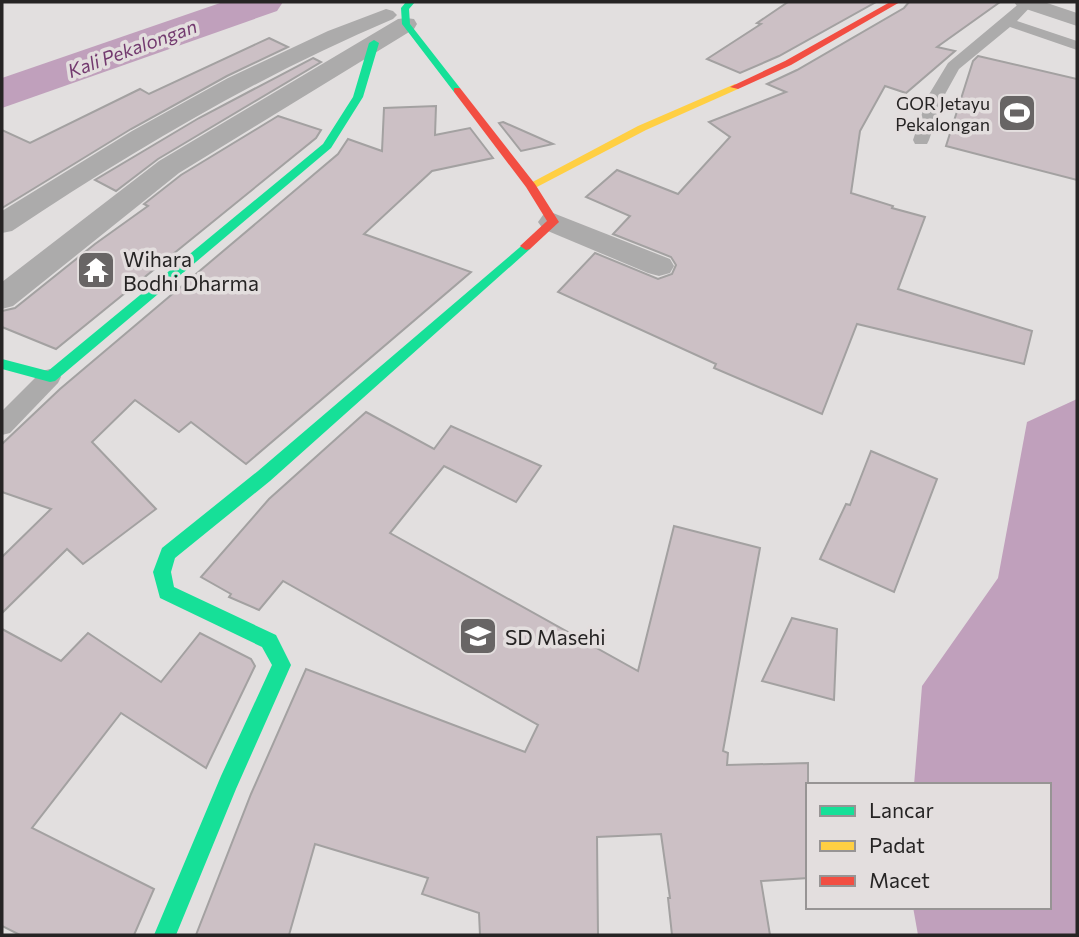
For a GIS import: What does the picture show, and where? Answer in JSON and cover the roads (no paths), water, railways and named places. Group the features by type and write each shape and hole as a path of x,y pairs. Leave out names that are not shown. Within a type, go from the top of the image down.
{"street":[{"path":"531,186 642,128 788,62 896,2"},
{"path":"1025,2 1074,17"},
{"path":"407,11 531,186 553,222 659,266"},
{"path":"2,298 169,167 374,43 407,11"},
{"path":"2,223 108,155 313,45 407,11"},
{"path":"2,364 51,377 327,146 354,110 367,79 374,43"},
{"path":"165,935 228,783 282,665 269,641 166,592 161,577 168,554 264,476 553,222"}],"lane":[{"path":"921,140 933,101 959,60 1010,23 1025,2"},
{"path":"1010,23 1077,46"},
{"path":"2,426 51,377"}],"waterway":[{"name":"Kali Pekalongan","path":"2,94 262,2"}],"place":[{"name":"GOR Jetayu Pekalongan","path":"1017,113"},
{"name":"Wihara Bodhi Dharma","path":"96,270"},
{"name":"SD Masehi","path":"478,636"}]}
